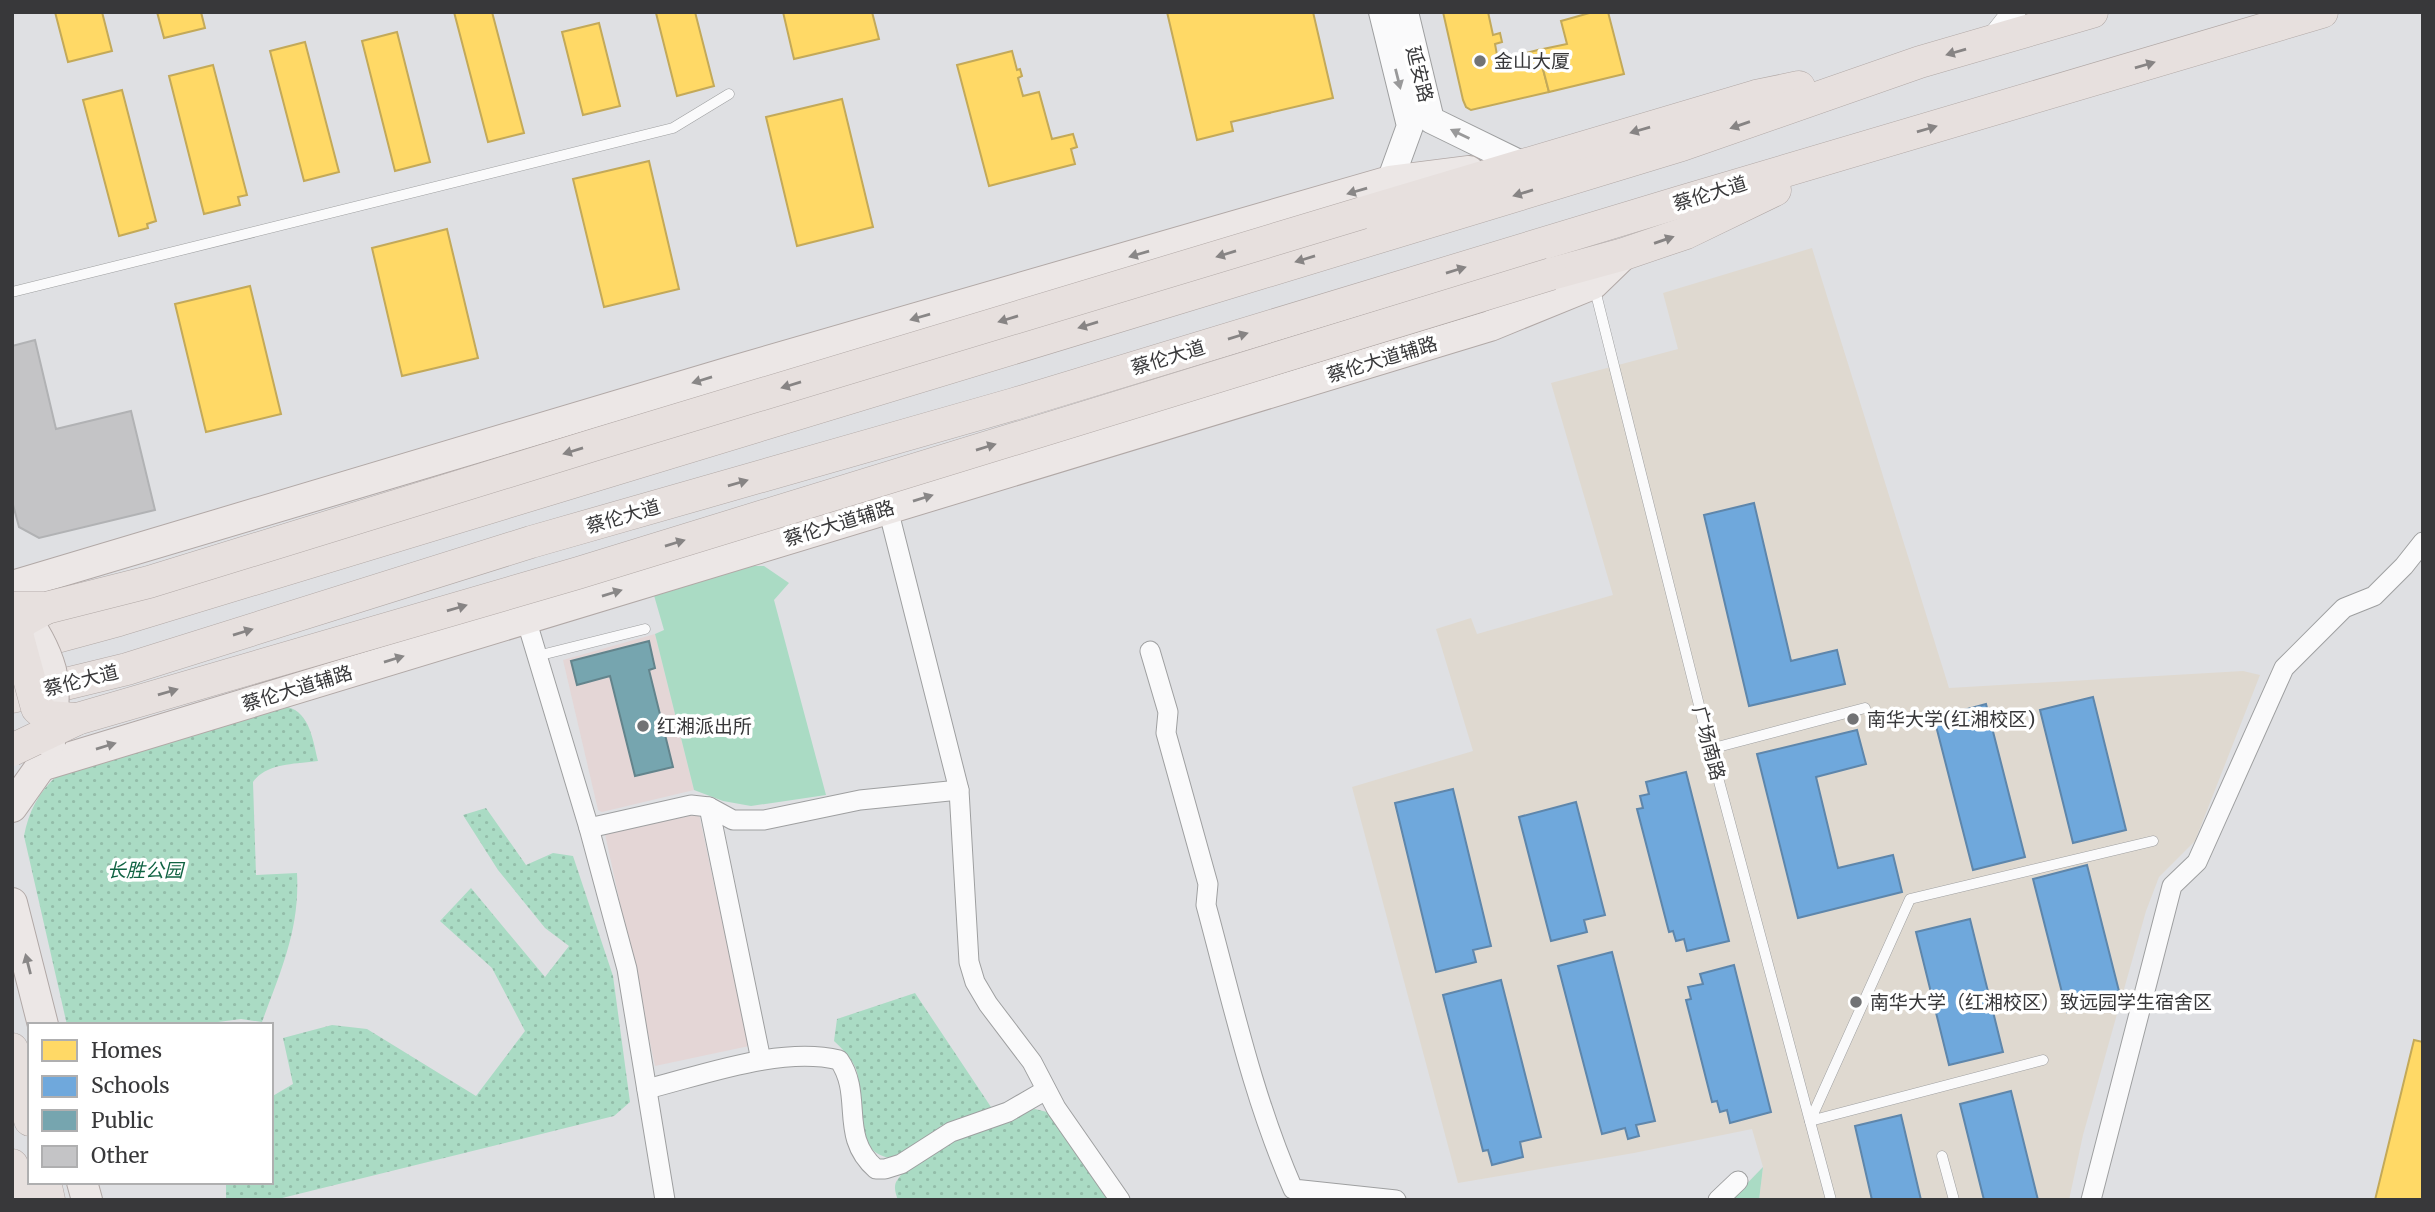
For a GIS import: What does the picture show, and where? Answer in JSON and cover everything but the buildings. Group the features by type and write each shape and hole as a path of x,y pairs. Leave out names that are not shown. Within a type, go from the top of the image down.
{"highway":[{"path":"12,650 119,620 1682,145 1920,62 2092,12"},
{"name":"蔡伦大道","path":"12,697 127,668 531,542 1014,404 2322,12"},
{"path":"77,719 47,718 37,708 17,634 21,622 20,602 149,582 597,443 1521,164 1756,96 1920,62"},
{"path":"12,750 77,719 578,573 1551,274 1625,254 1686,233 1861,149"},
{"path":"34,760 35,749 77,719"},
{"path":"12,1049 28,1112"},
{"path":"12,1165 21,1200"}],"main road":[{"name":"延安路","path":"1382,12 1410,127 1390,181"},
{"name":"延安路","path":"1405,12 1431,120 1521,164"},
{"path":"12,807 54,719 51,671 20,602 733,371 1390,181 1521,164"},
{"name":"蔡伦大道辅路","path":"34,760 526,619 1490,326 1593,284 1625,254"},
{"path":"12,903 42,1023"}],"street":[{"path":"1991,41 2014,12"},
{"path":"888,509 960,790 970,962 975,982 988,1004 1032,1062 1056,1108 1120,1200"},
{"path":"2091,1200 2172,886 2197,862 2284,668 2344,608 2374,596 2423,542"},
{"path":"526,619 589,828 627,969 665,1200"},
{"path":"1150,651 1168,712 1166,733 1208,884 1206,905 1274,1146 1301,1194 1396,1200"},
{"path":"589,828 691,805 709,807 733,820 764,820 860,800 960,790"},
{"path":"709,807 761,1060"},
{"path":"647,1089 761,1060 824,1056 839,1060 847,1072 851,1087 856,1142 864,1158 876,1169 901,1164 951,1132 1008,1112 1046,1090"},
{"path":"1718,1200 1738,1181"}],"lane":[{"path":"12,292 673,128 729,94"},
{"name":"广场南路","path":"1593,284 1710,749 1831,1200"},
{"path":"537,656 645,629"},
{"path":"1710,749 1866,708"},
{"path":"1810,1121 1910,899 2153,841"},
{"path":"1810,1121 2043,1060"},
{"path":"1942,1156 1954,1200"}],"shaded area":[{"name":"南华大学(红湘校区)","path":"1812,248 1949,688 2243,671 2260,675 2195,841 2159,877 2146,911 2083,1135 2069,1200 1759,1200 1763,1167 1752,1129 1634,1153 1458,1183 1352,787 1473,751 1436,629 1471,618 1477,634 1613,595 1551,383 1678,349 1663,293"},
{"path":"655,634 694,790 602,812 598,810 563,660"},
{"path":"699,814 749,1046 655,1066 605,834"}],"green space":[{"path":"753,566 764,566 789,583 774,600 826,795 751,806 723,801 694,790 655,634 664,630 653,592"},
{"name":"长胜公园","path":"288,707 306,721 318,761 273,768 253,782 256,875 297,873 292,931 262,1022 241,1019 210,1023 67,1023 24,836 31,811 57,776"},
{"path":"486,808 526,865 553,853 573,856 613,976 630,1102 614,1116 274,1200 226,1200 226,1184 273,1184 273,1096 293,1084 283,1038 332,1025 367,1029 476,1096 525,1031 492,968 440,921 471,888 545,977 569,946 545,928 498,870 463,815"},
{"path":"915,993 993,1110 959,1118 941,1126 921,1144 889,1158 877,1153 864,1134 857,1072 848,1055 834,1041 837,1019"},
{"path":"1035,1109 1047,1112 1109,1200 898,1200 896,1181 922,1159 983,1127"},
{"path":"1763,1167 1759,1200 1731,1200"}],"place":[{"name":"金山大厦","path":"1480,61"},
{"name":"南华大学(红湘校区)","path":"1853,719"},
{"name":"红湘派出所","path":"643,726"},
{"name":"南华大学（红湘校区）致远园学生宿舍区","path":"1856,1002"}]}
